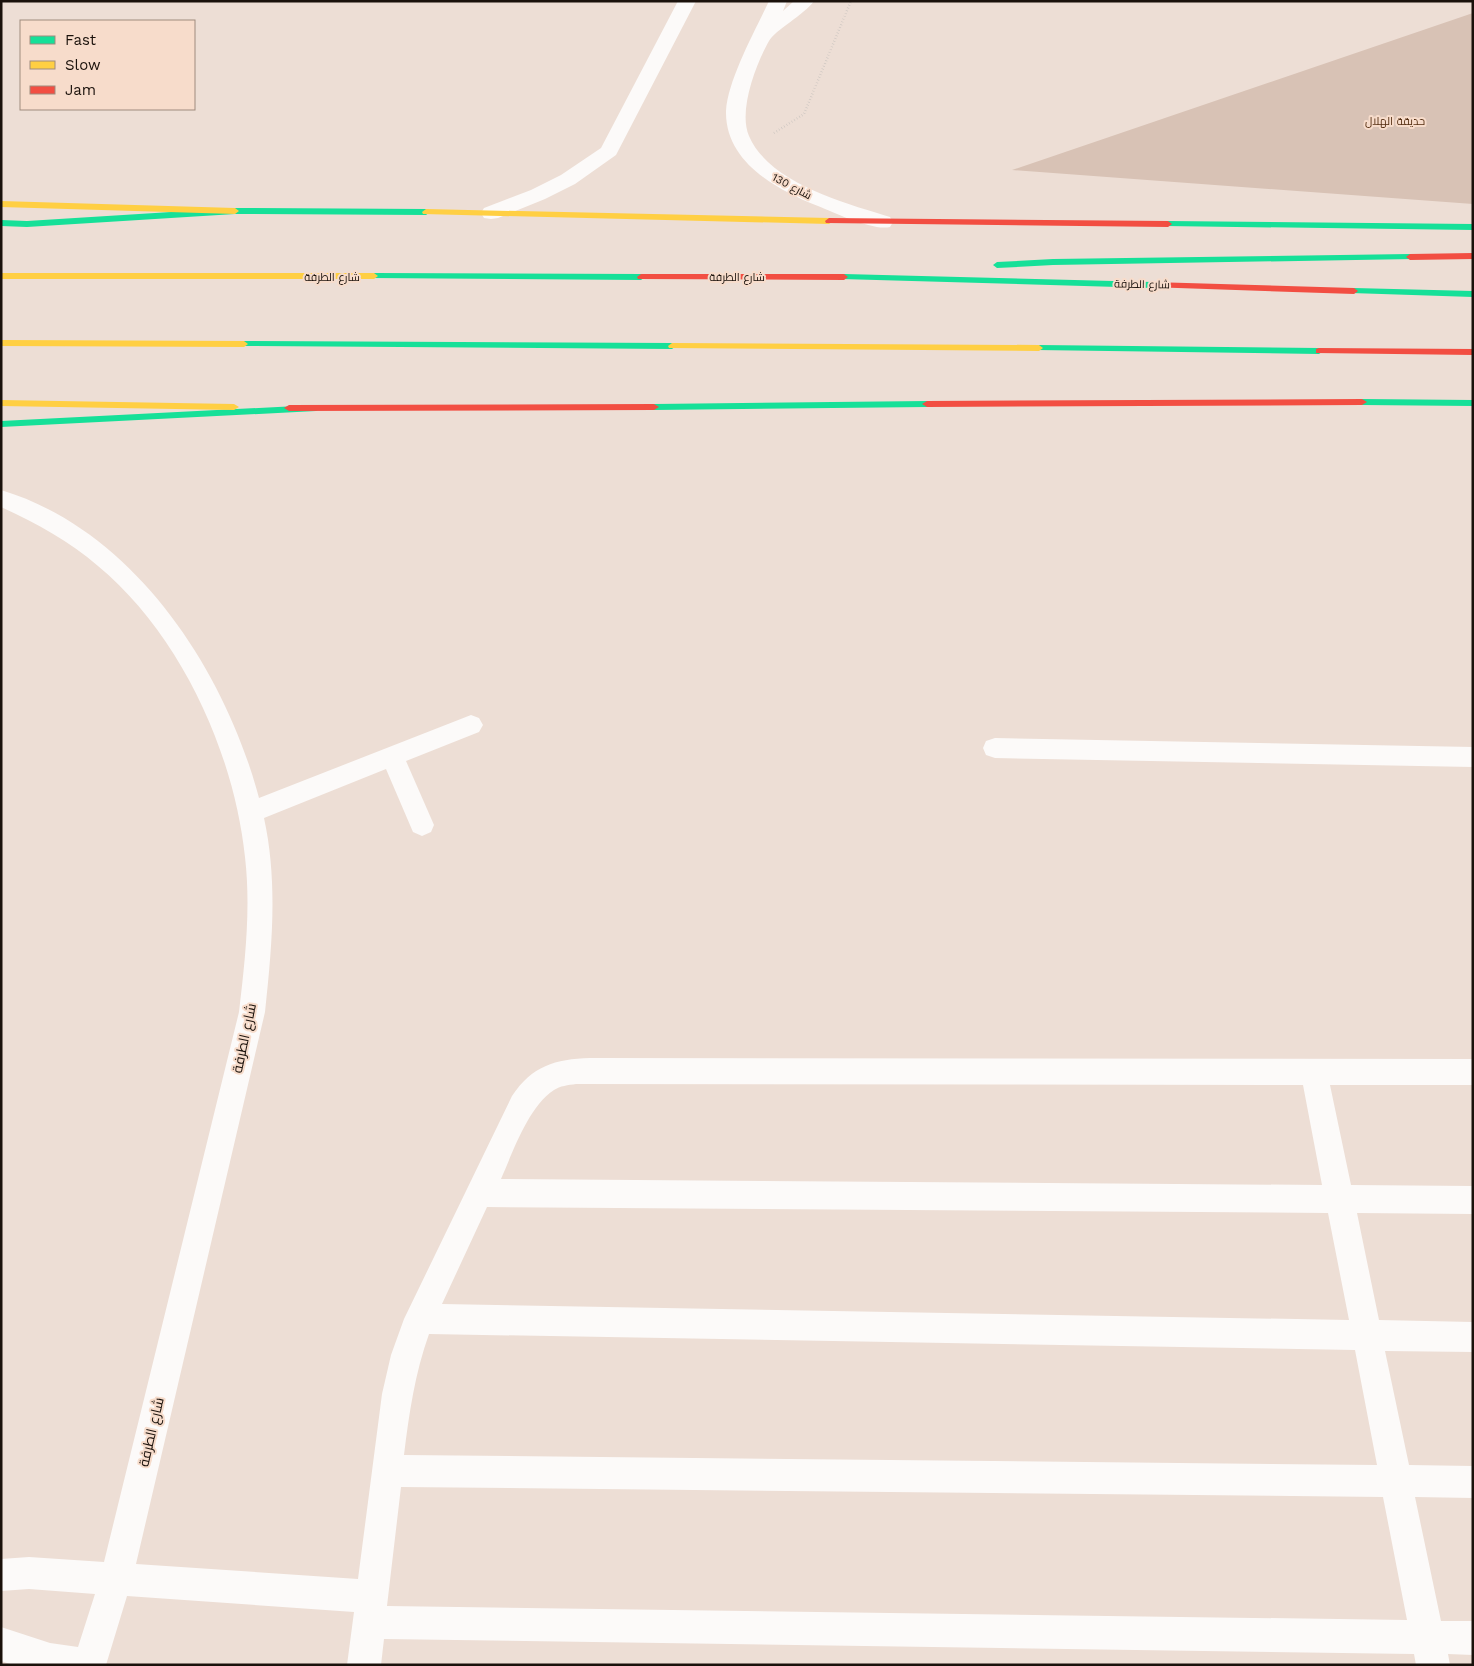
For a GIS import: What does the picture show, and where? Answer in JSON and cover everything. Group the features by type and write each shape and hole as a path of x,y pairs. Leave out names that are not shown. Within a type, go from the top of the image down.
{"main road":[{"path":"1,204 234,211 883,222 1473,227"},
{"path":"1,224 234,211"},
{"path":"983,265 1053,262 1473,256"},
{"path":"840,278 944,267"},
{"name":"شارع الطرفة","path":"1,276 840,278 1473,294"},
{"path":"1,343 1473,352"},
{"path":"20,356 87,343"},
{"path":"1,403 316,408 755,407 1334,400 1473,403"},
{"path":"1,424 316,408"}],"street":[{"path":"670,1 674,26"},
{"path":"491,214 553,189 591,167 609,151 687,1"},
{"name":"شارع 130","path":"778,1 742,87 736,112 738,135 750,154 766,171 789,186 822,201 883,222"},
{"path":"763,37 805,1"}],"lane":[{"name":"شارع الطرفة","path":"1,498 35,512 64,528 97,551 126,577 153,606 197,670 237,759 251,812 258,858 260,907 258,958 252,1012 116,1578 88,1665"},
{"path":"251,812 471,725"},
{"path":"995,748 1473,757"},
{"path":"392,756 422,825"},
{"path":"364,1665 397,1394 406,1356 419,1319 515,1118 532,1090 545,1080 559,1074 574,1071 1473,1072"},
{"path":"1314,1072 1430,1651"},
{"path":"480,1193 1340,1201 1473,1200"},
{"path":"419,1319 1473,1337"},
{"path":"387,1471 1473,1482"},
{"path":"1,1574 29,1572 116,1578 371,1610 1430,1651 1473,1638"},
{"path":"1,1644 50,1660 88,1665"}],"path":[{"path":"773,133 804,114 851,1"}],"green space":[{"name":"حديقة الهلال","path":"1473,13 1473,204 1012,170"}],"traffic: fast":[{"path":"1,223 27,224 235,211 426,212"},
{"path":"1168,224 1473,227"},
{"path":"997,265 1053,262 1410,257"},
{"path":"374,276 641,277"},
{"path":"844,277 1152,285"},
{"path":"1354,291 1473,294"},
{"path":"244,344 672,346"},
{"path":"1039,348 1319,351"},
{"path":"1362,402 1473,403"},
{"path":"654,407 927,404"},
{"path":"1,424 316,408"}],"traffic: slow":[{"path":"1,204 235,211"},
{"path":"426,212 829,221"},
{"path":"1,276 374,276"},
{"path":"1,343 244,344"},
{"path":"672,346 1039,348"},
{"path":"1,403 234,407"}],"traffic: jam":[{"path":"829,221 1168,224"},
{"path":"1410,257 1473,256"},
{"path":"641,277 844,277"},
{"path":"1152,285 1354,291"},
{"path":"1319,351 1473,352"},
{"path":"927,404 1362,402"},
{"path":"289,408 654,407"}]}
